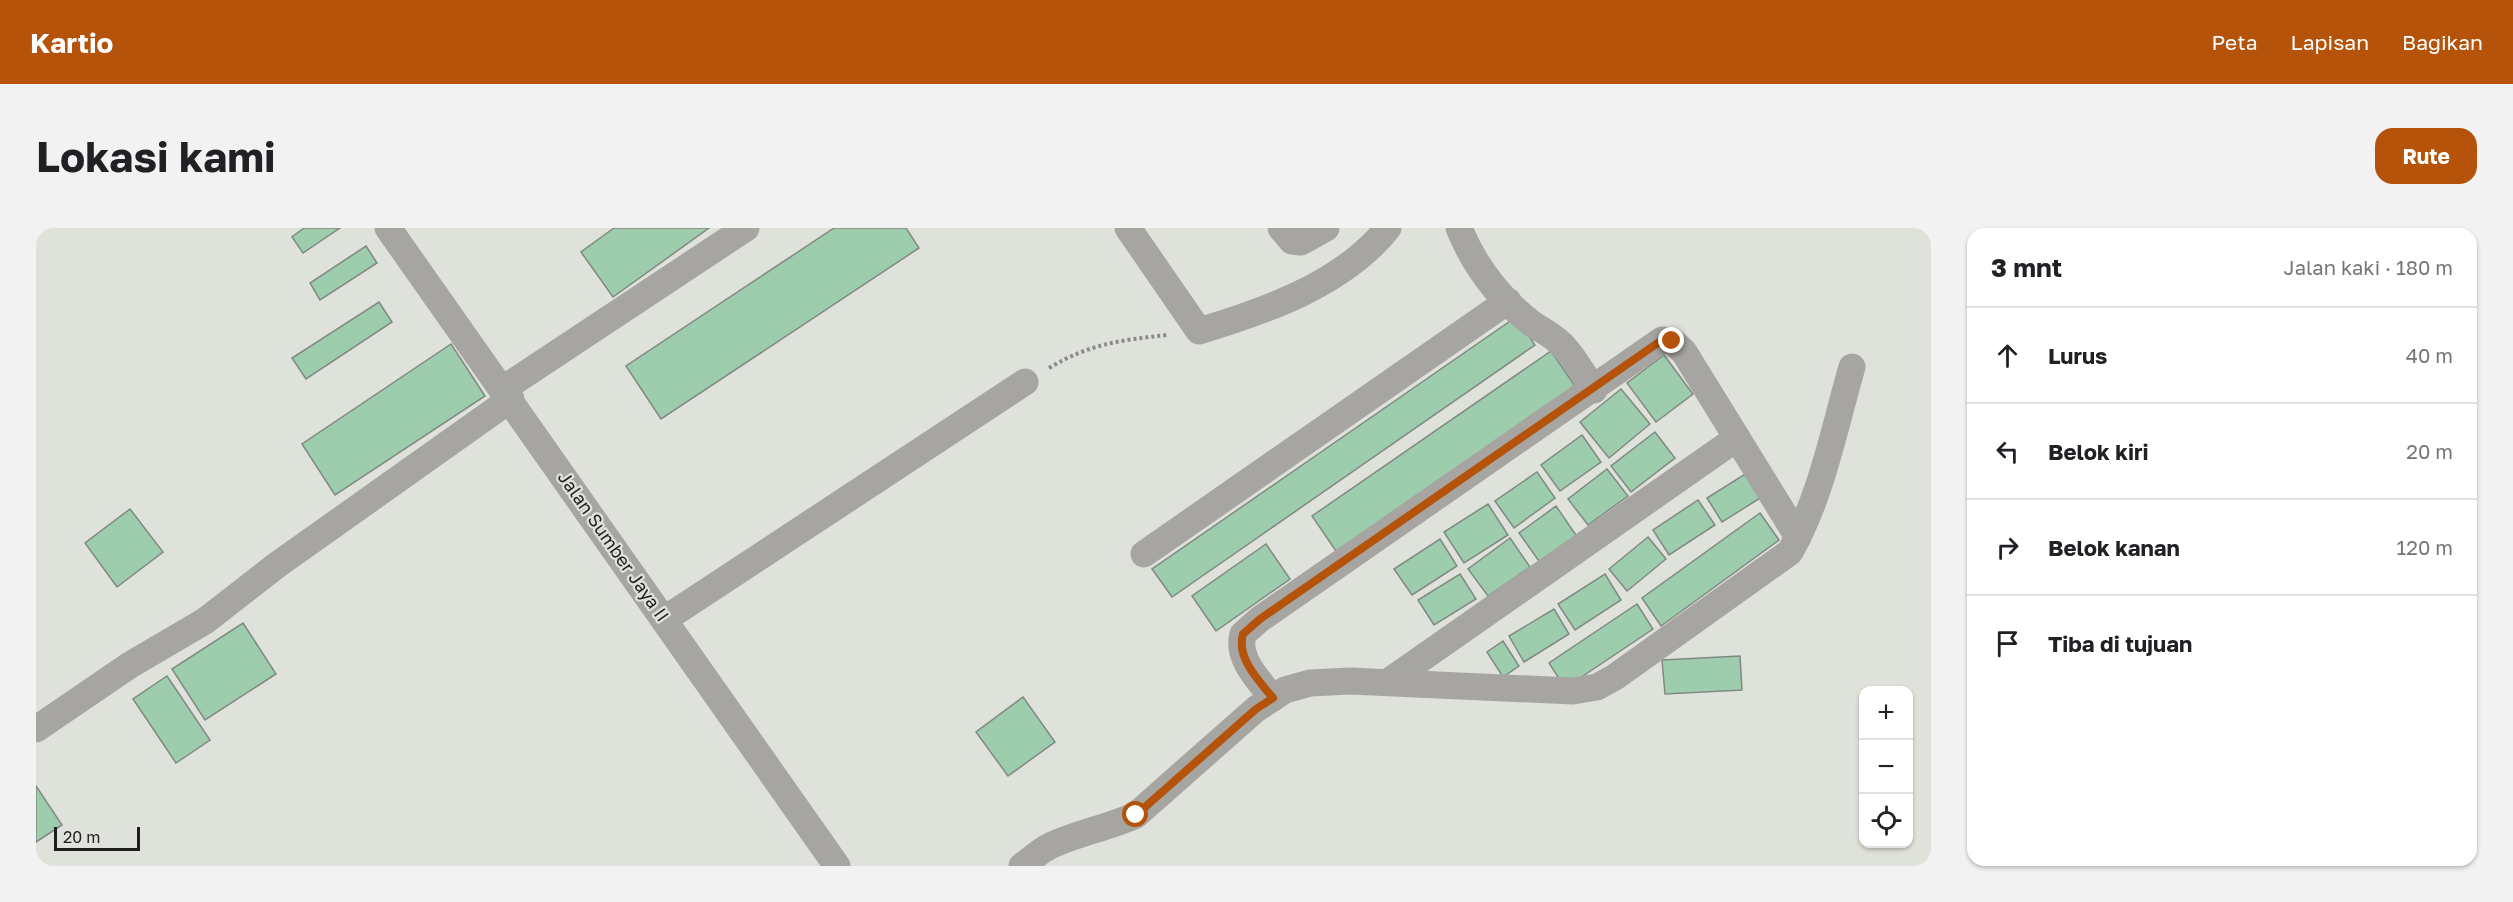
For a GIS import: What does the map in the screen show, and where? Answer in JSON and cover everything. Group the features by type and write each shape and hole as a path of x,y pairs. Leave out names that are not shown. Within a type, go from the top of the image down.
{"street":[{"name":"Jalan Sumber Jaya II","path":"388,228 837,866"},
{"path":"36,729 130,665 205,621 507,394 746,228"},
{"path":"1128,228 1199,331 1249,316 1311,287 1355,261 1388,228"},
{"path":"1281,228 1292,241 1301,242 1326,228"},
{"path":"1459,228 1474,260 1488,281 1531,322 1565,347 1594,390"},
{"path":"1143,554 1508,301"},
{"path":"1273,698 1254,674 1241,649 1243,634 1260,619 1594,390 1662,340 1672,341 1684,352 1798,537"},
{"path":"1022,866 1048,848 1078,835 1112,826 1136,815 1256,709 1285,690 1310,683 1350,681 1573,691 1597,687 1790,552 1815,499 1852,367"},
{"path":"664,619 1025,382"},
{"path":"1388,682 1737,438"}],"path":[{"path":"1025,382 1067,357 1104,343 1199,331"}],"building":[{"path":"304,228 340,228 303,253 292,237"},
{"path":"614,228 709,228 613,297 581,252"},
{"path":"834,228 906,228 919,248 661,419 626,366"},
{"path":"366,246 377,263 320,300 310,283"},
{"path":"379,302 392,322 306,379 292,358"},
{"path":"1516,317 1535,345 1172,597 1152,569"},
{"path":"451,344 485,396 335,495 302,444"},
{"path":"1551,351 1577,389 1338,554 1312,516"},
{"path":"1664,355 1693,394 1656,422 1627,383"},
{"path":"1621,389 1650,424 1609,458 1580,422"},
{"path":"1655,432 1675,458 1631,492 1611,466"},
{"path":"1582,435 1601,462 1560,491 1541,465"},
{"path":"1607,469 1628,496 1588,525 1568,499"},
{"path":"1750,471 1765,495 1722,522 1707,498"},
{"path":"1537,472 1555,498 1514,528 1495,501"},
{"path":"1698,500 1715,525 1669,555 1653,530"},
{"path":"1488,504 1508,535 1464,563 1444,532"},
{"path":"1556,506 1578,538 1541,564 1519,533"},
{"path":"130,509 163,552 117,587 85,543"},
{"path":"1760,513 1779,540 1661,626 1642,598"},
{"path":"1648,537 1666,559 1627,591 1609,569"},
{"path":"1510,538 1530,567 1488,596 1468,569"},
{"path":"1440,539 1457,566 1412,595 1394,569"},
{"path":"1266,544 1290,579 1216,631 1192,596"},
{"path":"1460,574 1476,599 1434,625 1418,600"},
{"path":"1605,574 1621,600 1575,630 1558,604"},
{"path":"1637,604 1653,629 1565,688 1549,663"},
{"path":"1554,609 1569,634 1524,662 1509,636"},
{"path":"243,623 276,674 205,720 172,669"},
{"path":"1503,641 1519,666 1503,677 1487,652"},
{"path":"1740,656 1742,690 1665,694 1662,660"},
{"path":"167,676 210,740 176,763 133,699"},
{"path":"1023,697 1055,742 1008,776 976,732"},
{"path":"36,786 62,825 36,842"}],"route":[{"path":"1136,815 1256,709 1273,698 1248,664 1241,649 1240,642 1243,634 1260,619 1594,390 1662,340 1672,341"}]}
